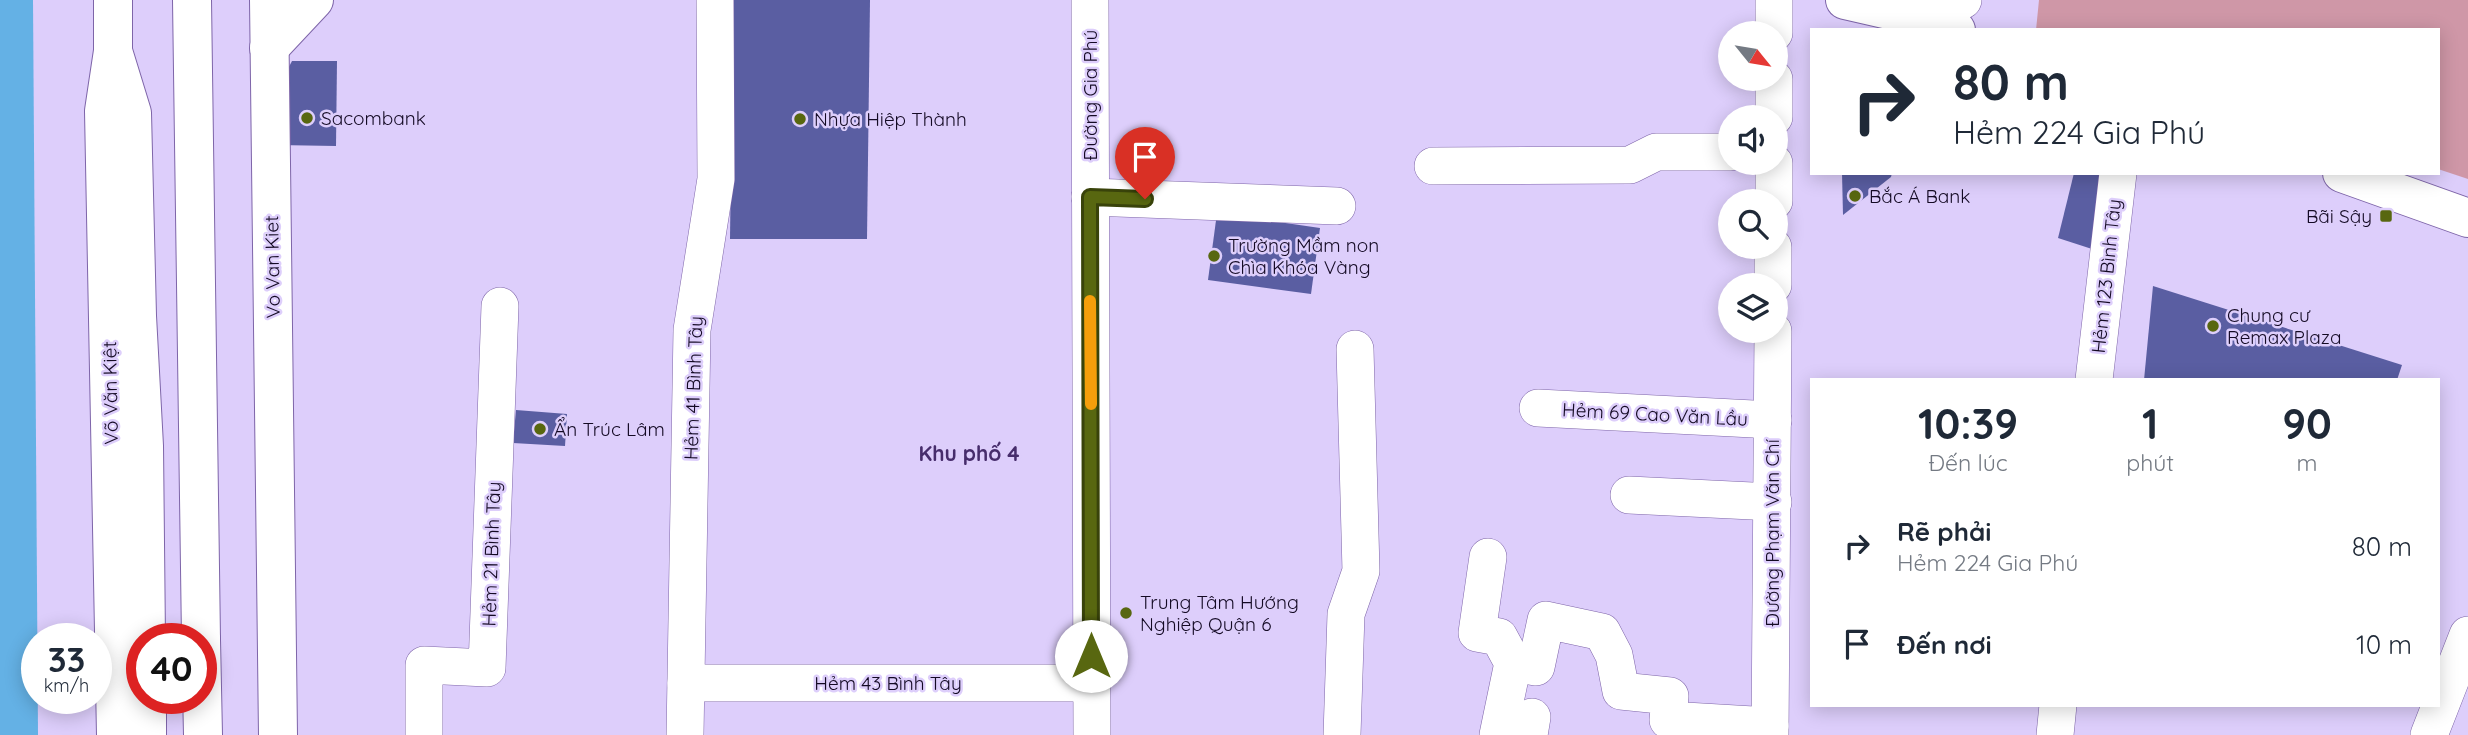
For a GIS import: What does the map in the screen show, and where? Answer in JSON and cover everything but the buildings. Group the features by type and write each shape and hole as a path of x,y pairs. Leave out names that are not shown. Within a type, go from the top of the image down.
{"main road":[{"name":"Võ Văn Kiệt","path":"113,0 113,51 104,111 116,735"},
{"path":"192,0 201,623"},
{"path":"269,0 278,735"},
{"path":"269,48 314,0"},
{"path":"1845,0 1942,24"},
{"name":"Võ Văn Kiệt","path":"113,51 132,113 137,316 144,446 146,623"},
{"path":"2348,175 2468,218"},
{"path":"147,714 147,735"},
{"path":"203,714 203,735"}],"street":[{"name":"Hẻm 41 Bình Tây","path":"685,735 692,330 716,179 715,0"},
{"name":"Đường Gia Phú","path":"1090,0 1091,735"},
{"path":"1774,0 1774,21"},
{"path":"1942,24 1963,0"},
{"path":"1433,166 1630,165 1656,152 1718,152"},
{"name":"Hẻm 123 Bình Tây","path":"2094,378 2118,175"},
{"path":"1090,197 1337,206"},
{"name":"Hẻm 21 Bình Tây","path":"424,735 424,665 487,668 500,306"},
{"name":"Đường Phạm Văn Chí","path":"1770,731 1773,343"},
{"path":"1342,735 1346,614 1361,571 1355,349"},
{"name":"Hẻm 69 Cao Văn Lầu","path":"1538,408 1773,419"},
{"path":"1629,495 1773,502"},
{"path":"1488,557 1477,633 1499,637 1513,663 1498,735"},
{"path":"1513,663 1536,667 1545,620 1602,632 1614,655 1619,702 1670,696 1668,720 1770,731"},
{"path":"2440,707 2468,635"},
{"name":"Hẻm 43 Bình Tây","path":"685,683 1091,683"},
{"path":"2054,735 2058,707"},
{"path":"2429,735 2440,707"}],"shaded area":[{"path":"2039,0 2468,0 2468,179 2440,170 2440,28 2036,28"}],"water":[{"path":"0,0 33,0 37,623 21,623 21,714 38,714 38,735 0,735"}],"slow traffic":[{"path":"1090,301 1091,404"}],"place":[{"name":"Sacombank","path":"307,118"},
{"name":"Nhựa Hiệp Thành","path":"800,119"},
{"name":"Bắc Á Bank","path":"1855,196"},
{"name":"Bãi Sậy","path":"2386,216"},
{"name":"Trường Mầm non Chìa Khóa Vàng","path":"1214,256"},
{"name":"Chung cư Remax Plaza","path":"2213,326"},
{"name":"Ẩn Trúc Lâm","path":"540,429"},
{"name":"Trung Tâm Hướng Nghiệp Quận 6","path":"1126,613"}],"district":[{"name":"Khu phố 4","path":"969,453"}],"route":[{"path":"1091,656 1090,197 1145,199"}]}
